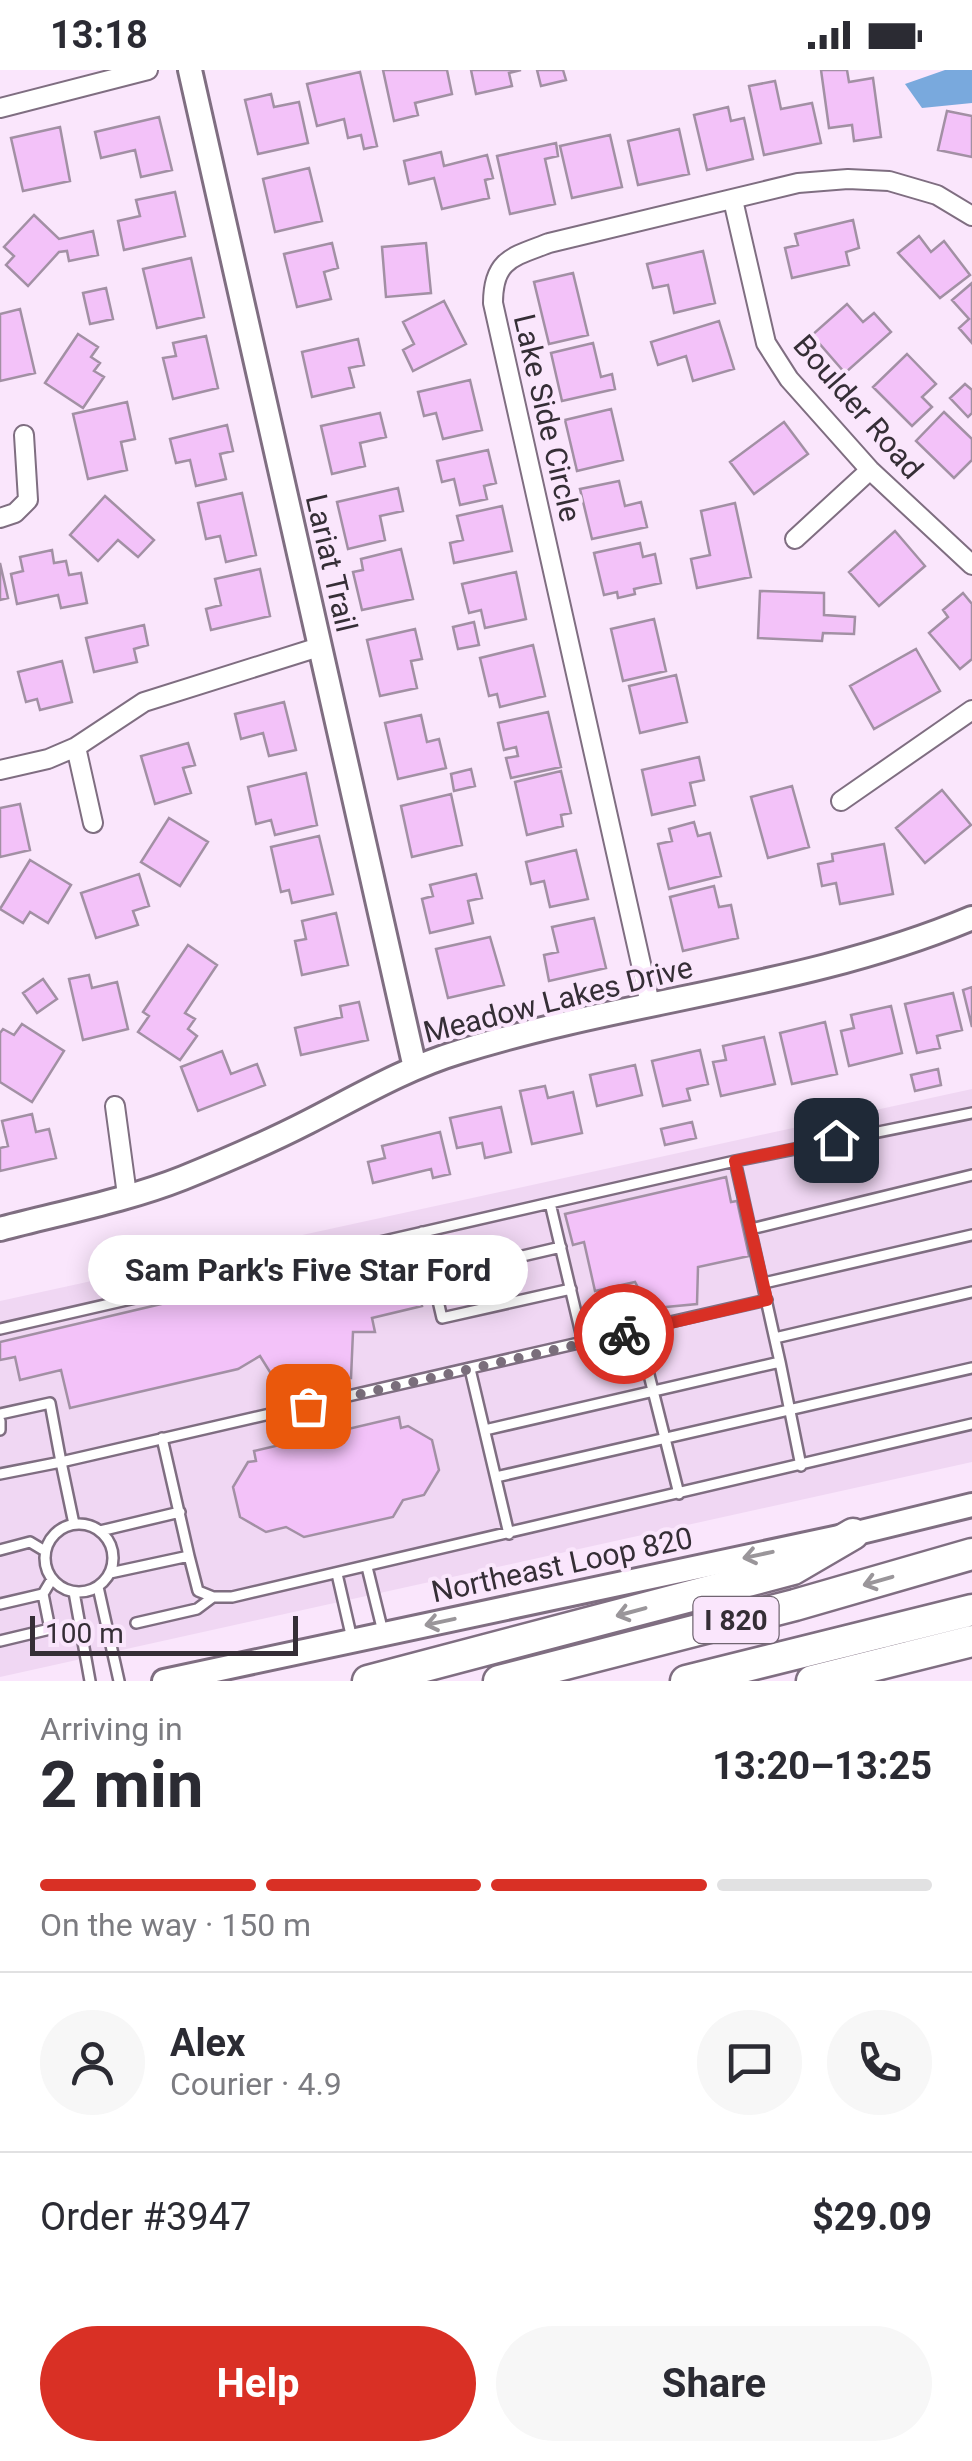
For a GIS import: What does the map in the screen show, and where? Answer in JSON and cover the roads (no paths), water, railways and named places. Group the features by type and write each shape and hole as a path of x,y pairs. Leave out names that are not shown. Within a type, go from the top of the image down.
{"highway":[{"path":"368,1681 793,1569 853,1534"},
{"name":"I 820","path":"500,1681 972,1554"},
{"path":"686,1681 972,1610"},
{"path":"820,1680 972,1641"}],"street":[{"path":"0,108 148,70"},
{"name":"Lariat Trail","path":"190,70 415,1068"},
{"name":"Lake Side Circle","path":"650,1004 493,285 505,262 549,244 798,183 889,181 937,195 972,216"},
{"name":"Boulder Road","path":"733,200 766,343 788,379 870,470 972,566"},
{"path":"0,518 15,514 28,500 24,435"},
{"path":"795,539 870,470"},
{"path":"0,770 48,759 76,747 144,702 318,647"},
{"path":"841,801 972,710"},
{"path":"76,747 93,823"},
{"name":"Meadow Lakes Drive","path":"0,1229 179,1180 301,1126 415,1068 460,1052 650,1004 850,962 916,942 972,918"},
{"path":"115,1106 126,1194"},
{"name":"Northeast Loop 820","path":"164,1681 853,1534 972,1505"}],"lane":[{"path":"0,1329 735,1161 972,1113"},
{"path":"735,1161 801,1466"},
{"path":"751,1229 972,1175"},
{"path":"550,1203 583,1342"},
{"path":"422,1232 442,1318 571,1289"},
{"path":"764,1283 972,1235"},
{"path":"432,1277 561,1247"},
{"path":"775,1338 972,1292"},
{"path":"0,1474 767,1300"},
{"path":"638,1331 679,1494"},
{"path":"485,1430 780,1362"},
{"path":"496,1477 972,1368"},
{"path":"470,1369 510,1534"},
{"path":"0,1430 0,1418 50,1404 74,1524"},
{"path":"162,1438 198,1591 213,1598 337,1574 972,1424"},
{"path":"100,1531 112,1550 110,1573 98,1587 74,1592 52,1580 44,1561 45,1551 56,1533 74,1524 100,1531 180,1512"},
{"path":"0,1550 30,1542 45,1551"},
{"path":"110,1573 190,1556"},
{"path":"367,1567 383,1634"},
{"path":"337,1574 352,1640"},
{"path":"0,1641 50,1629 43,1594 52,1580"},
{"path":"98,1587 119,1681"},
{"path":"74,1592 90,1681"},
{"path":"0,1604 43,1594"},
{"path":"136,1623 197,1609 213,1598"}],"water":[{"path":"945,70 972,70 972,103 922,108 905,84"}],"place":[{"name":"Sam Park's Five Star Ford","path":"308,1406"}]}
